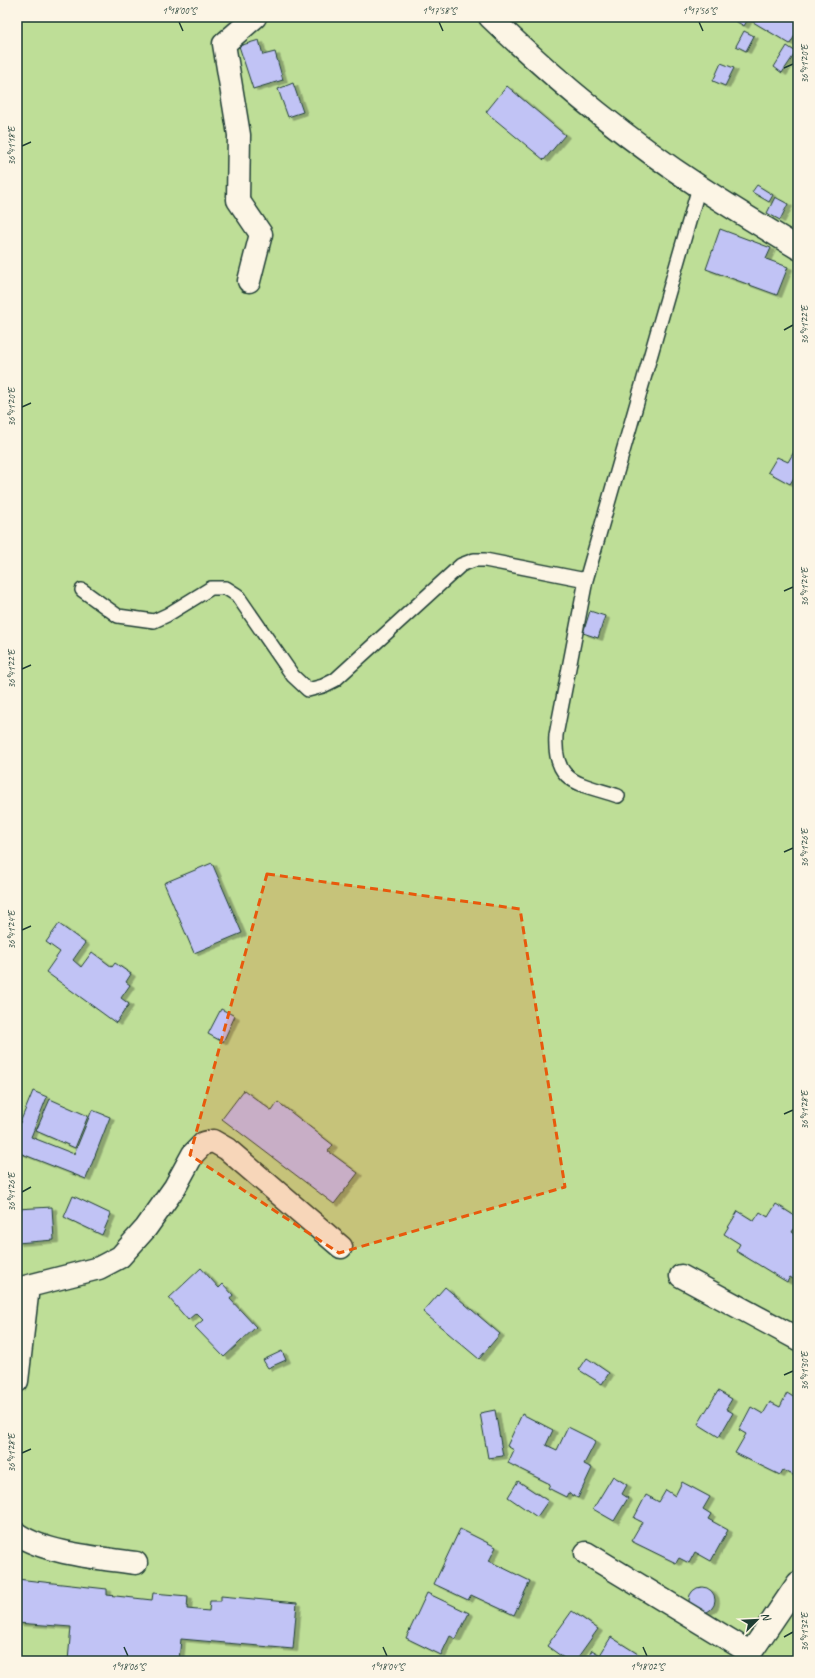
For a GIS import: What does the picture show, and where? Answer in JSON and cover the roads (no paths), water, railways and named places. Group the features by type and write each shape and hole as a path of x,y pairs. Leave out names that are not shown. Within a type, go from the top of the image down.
{"street":[{"path":"249,281 262,234 238,200 239,135 224,44 256,17"},
{"path":"490,17 527,52 612,123 699,187 798,248"},
{"path":"17,1380 22,1288 99,1268 120,1257 150,1222 175,1187 193,1154 204,1143 213,1141 227,1149 341,1247"},
{"path":"681,1276 798,1339"},
{"path":"17,1534 25,1540 63,1551 136,1563"},
{"path":"586,1553 748,1657 798,1583"}],"lane":[{"path":"618,796 572,781 558,765 555,751 556,735 586,580 699,187"},
{"path":"82,590 118,616 154,621 167,615 211,588 226,588 237,594 293,676 308,690 323,686 335,680 461,565 474,560 486,560 586,580"}]}
